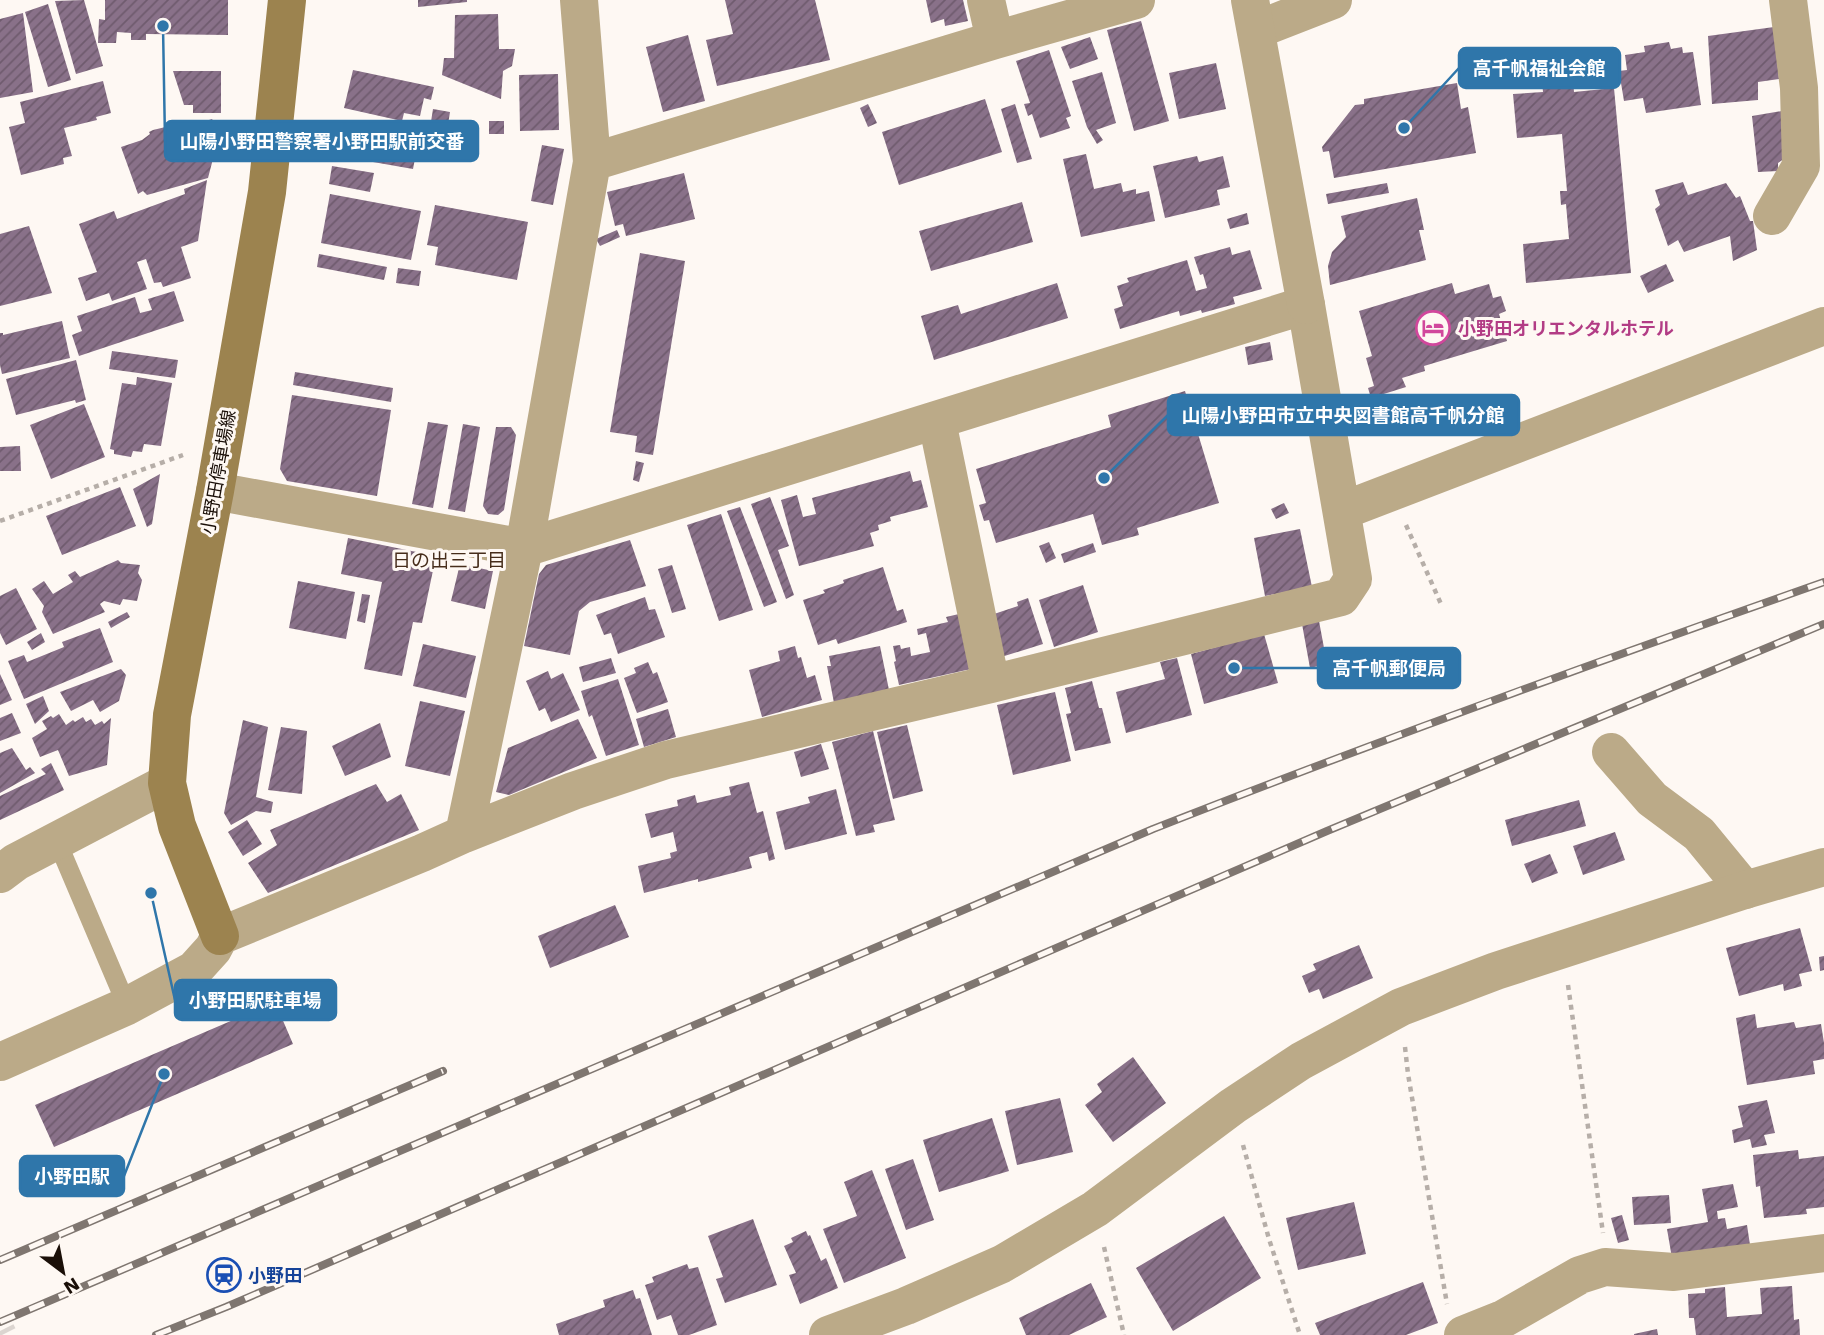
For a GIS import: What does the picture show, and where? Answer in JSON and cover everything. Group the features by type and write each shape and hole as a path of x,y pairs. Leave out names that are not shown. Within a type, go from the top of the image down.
{"main road":[{"name":"小野田停車場線","path":"220,936 177,825 167,783 172,715 215,491 267,192 288,0"}],"street":[{"path":"464,834 524,548 593,162 579,0"},
{"path":"986,0 995,40"},
{"path":"593,162 1136,0"},
{"path":"0,1062 127,1006 194,970 213,949 220,936 573,791 666,760 991,684 1341,597 1353,579 1253,15 1333,0"},
{"path":"1772,216 1801,166 1799,88 1788,0"},
{"path":"215,491 524,548 1306,305"},
{"path":"1342,511 1824,326"},
{"path":"937,421 991,684"},
{"path":"1611,752 1652,799 1699,834 1745,890"},
{"path":"0,874 16,862 167,783"},
{"path":"828,1335 906,1306 1002,1264 1095,1209 1233,1106 1301,1061 1401,1007 1496,971 1824,867"},
{"path":"1456,1325 1503,1319 1580,1275 1605,1267 1674,1272 1824,1253"}],"lane":[{"path":"57,841 127,1006"}],"path":[{"path":"0,522 223,440"},
{"path":"1391,492 1441,604"},
{"path":"1563,950 1605,1250 1605,1267"},
{"path":"1401,1007 1408,1074 1456,1325"},
{"path":"1233,1106 1269,1238 1300,1335"},
{"path":"1095,1209 1124,1335"}],"building":[{"path":"84,0 103,66 76,74 55,1"},
{"path":"105,0 228,0 228,35 146,34 146,40 131,40 131,33 117,32 116,43 98,43 99,19 105,20"},
{"path":"418,0 467,0 467,2 418,7"},
{"path":"725,0 815,0 830,60 717,86 706,40 733,34"},
{"path":"926,0 963,0 968,21 945,26 944,19 931,23"},
{"path":"48,4 71,80 48,87 25,12"},
{"path":"23,13 33,92 0,98 0,19"},
{"path":"498,14 499,49 515,49 512,66 503,71 501,99 442,75 444,58 454,58 455,15"},
{"path":"1141,21 1169,121 1134,131 1107,30"},
{"path":"1774,27 1779,79 1758,82 1758,100 1712,104 1708,36"},
{"path":"688,35 705,101 663,112 646,47"},
{"path":"1090,37 1098,59 1070,69 1061,47"},
{"path":"1669,42 1671,49 1682,47 1683,53 1693,52 1701,105 1646,113 1643,98 1624,101 1619,71 1627,70 1625,55 1645,52 1644,46"},
{"path":"1049,50 1071,116 1066,118 1070,128 1040,138 1032,114 1028,116 1024,104 1030,103 1016,61"},
{"path":"1216,63 1226,109 1179,119 1169,73"},
{"path":"1572,68 1574,92 1614,88 1631,273 1526,283 1523,244 1569,239 1566,204 1561,205 1560,191 1567,191 1562,134 1517,138 1513,94 1543,92 1541,71"},
{"path":"353,70 434,87 431,100 424,98 420,116 404,113 402,121 344,108"},
{"path":"173,71 221,71 221,113 193,113 193,105 184,105"},
{"path":"1102,72 1116,123 1096,130 1103,140 1097,144 1087,127 1072,81"},
{"path":"558,74 559,130 520,131 519,75"},
{"path":"103,81 111,113 96,117 97,120 64,128 72,156 63,158 64,164 21,175 9,127 25,123 20,102"},
{"path":"1457,83 1461,109 1468,107 1476,153 1334,178 1329,151 1323,152 1322,147 1355,105 1364,104 1364,99"},
{"path":"985,99 1002,152 899,185 882,132"},
{"path":"868,104 877,123 868,127 860,108"},
{"path":"1015,104 1032,159 1017,163 1001,109"},
{"path":"433,109 450,112 447,131 430,128"},
{"path":"1782,111 1785,158 1778,163 1778,171 1758,172 1752,116"},
{"path":"212,119 220,132 208,178 147,195 143,191 138,194 121,147 142,140 153,130 178,124 181,129"},
{"path":"489,121 504,121 504,134 489,134"},
{"path":"339,123 419,138 413,169 333,155"},
{"path":"542,145 564,149 553,205 531,201"},
{"path":"1086,154 1094,189 1121,183 1123,192 1136,189 1136,194 1149,191 1155,221 1081,237 1063,159"},
{"path":"1197,156 1199,162 1223,156 1230,187 1217,190 1220,205 1165,218 1153,166"},
{"path":"332,166 374,173 370,192 329,184"},
{"path":"684,173 695,219 626,236 623,224 615,226 607,192"},
{"path":"207,180 198,241 181,247 191,278 163,287 161,282 154,283 146,259 137,262 147,289 112,301 109,293 86,301 78,278 97,272 79,224 114,211 117,219 185,194 184,189"},
{"path":"1683,182 1688,195 1726,183 1736,198 1740,196 1750,221 1753,221 1757,250 1733,261 1730,236 1684,252 1678,240 1668,246 1655,209 1660,205 1655,190"},
{"path":"1387,183 1389,193 1328,204 1326,194"},
{"path":"330,194 421,211 411,260 321,243"},
{"path":"1417,198 1424,230 1419,230 1426,260 1330,285 1328,266 1332,252 1346,237 1341,216"},
{"path":"1022,202 1033,242 931,271 919,231"},
{"path":"435,205 528,222 517,280 435,265 438,247 427,245"},
{"path":"1247,213 1249,224 1230,229 1227,219"},
{"path":"29,226 52,293 0,306 0,234"},
{"path":"617,230 620,237 600,246 596,239"},
{"path":"1230,247 1232,255 1250,250 1262,289 1233,297 1235,304 1180,316 1179,311 1120,329 1114,309 1123,306 1117,286 1129,282 1127,278 1187,260 1196,291 1207,288 1194,257"},
{"path":"640,253 685,261 653,455 635,452 637,436 610,432"},
{"path":"319,254 387,267 384,280 317,267"},
{"path":"1666,264 1674,281 1648,293 1640,276"},
{"path":"398,268 421,271 419,286 396,283"},
{"path":"1057,283 1068,318 934,360 921,316 958,305 961,314"},
{"name":"小野田オリエンタルホテル","path":"1452,283 1455,294 1489,284 1493,298 1501,296 1506,311 1499,314 1507,341 1424,366 1425,371 1402,378 1406,387 1371,398 1368,388 1374,386 1366,358 1372,356 1359,311"},
{"path":"174,291 184,321 79,356 72,335 82,331 77,316 135,297 140,313 152,310 148,299"},
{"path":"62,321 70,358 2,374 0,333 3,335"},
{"path":"1270,342 1273,360 1248,365 1245,347"},
{"path":"112,351 178,360 175,378 109,369"},
{"path":"76,360 86,400 76,403 75,400 16,415 6,379"},
{"path":"295,372 393,388 391,402 293,385"},
{"path":"137,377 172,383 161,446 144,444 142,452 133,451 131,457 114,454 114,450 110,449 122,383 136,385"},
{"path":"1185,391 1219,503 1137,528 1139,535 1102,545 1093,514 996,543 989,520 984,521 979,505 986,503 976,469 1111,427 1108,415"},
{"path":"292,395 391,410 377,496 287,481 280,469"},
{"path":"84,404 105,457 51,479 30,425"},
{"path":"428,422 448,425 433,508 412,504"},
{"path":"463,424 480,427 465,512 448,509"},
{"path":"496,427 511,427 516,435 504,510 498,515 488,514 483,506"},
{"path":"20,446 21,471 0,471 0,447"},
{"path":"636,461 644,463 639,482 633,480"},
{"path":"910,471 913,482 921,480 928,507 890,517 891,521 878,525 879,530 870,533 874,546 799,566 781,500 797,495 803,517 816,514 812,498"},
{"path":"160,474 152,524 147,527 133,489"},
{"path":"120,487 136,526 62,555 46,516"},
{"path":"770,497 789,546 778,550 794,595 786,599 751,504"},
{"path":"1284,503 1289,513 1276,519 1271,509"},
{"path":"740,507 777,602 764,607 727,511"},
{"path":"721,514 753,610 719,621 687,525"},
{"path":"1300,529 1312,587 1265,596 1254,538"},
{"path":"348,538 436,556 422,623 413,622 402,676 364,669 382,582 341,574"},
{"path":"630,540 646,586 590,602 579,611 570,655 524,646 539,574 546,565"},
{"path":"1049,542 1056,558 1046,563 1039,546"},
{"path":"1093,543 1096,552 1064,563 1061,554"},
{"path":"118,560 121,563 140,565 138,573 142,580 137,601 123,599 120,605 104,601 100,604 105,612 53,634 42,612 44,606 32,589 44,581 53,594 73,582 68,575 75,571 80,577"},
{"path":"460,564 493,571 485,609 451,601"},
{"path":"672,565 686,609 672,613 658,569"},
{"path":"883,567 897,611 903,609 907,622 838,644 836,639 818,645 803,600 825,593 823,590 844,583 843,580"},
{"path":"298,581 355,592 346,639 289,628"},
{"path":"1083,585 1098,632 1054,647 1039,600"},
{"path":"16,588 37,629 6,645 0,633 0,596"},
{"path":"362,594 370,595 365,623 357,621"},
{"path":"645,597 649,610 655,609 665,637 618,654 611,633 604,635 596,615"},
{"path":"1028,598 1043,644 998,658 985,617 1018,606 1017,602"},
{"path":"127,612 130,617 111,628 108,622"},
{"path":"959,614 971,669 899,685 893,646 900,645 901,649 910,647 911,656 930,652 926,633 918,635 917,629 948,622 946,617"},
{"path":"1319,621 1327,664 1310,668 1302,624"},
{"path":"100,628 113,662 24,699 8,661 24,655 27,662 64,647 62,642"},
{"path":"41,633 45,642 32,650 27,642"},
{"path":"1264,634 1278,683 1204,704 1191,654"},
{"path":"423,644 476,656 466,698 413,686"},
{"path":"795,646 807,678 815,675 822,700 762,717 749,670 780,661 778,651"},
{"path":"880,646 889,690 834,703 827,666 831,666 829,656"},
{"path":"611,658 616,673 583,682 579,667"},
{"path":"1177,658 1192,715 1126,733 1116,692 1165,679 1160,662"},
{"path":"648,662 653,674 657,672 668,702 637,713 624,678 636,673 634,668"},
{"path":"121,669 126,675 119,701 100,712 93,700 71,711 60,692"},
{"path":"548,671 551,679 563,673 580,710 551,722 545,708 539,711 526,681"},
{"path":"0,674 12,700 0,705"},
{"path":"618,679 639,745 606,756 581,691"},
{"path":"1092,681 1111,743 1075,751 1066,714 1071,713 1065,688"},
{"path":"1055,692 1071,761 1013,775 997,705"},
{"path":"43,696 49,711 35,724 26,704"},
{"path":"420,701 465,711 450,776 405,766"},
{"path":"668,709 676,737 644,747 636,719"},
{"path":"12,713 21,733 0,741 0,718"},
{"path":"59,714 66,725 83,717 86,722 91,719 95,725 102,721 104,724 111,718 107,765 69,776 58,750 40,757 32,738 47,729 42,721"},
{"path":"578,719 597,758 509,795 496,792 508,748"},
{"path":"243,720 268,727 256,797 273,802 271,813 256,811 231,825 224,813"},
{"path":"380,723 391,757 345,776 332,746"},
{"path":"907,725 923,791 893,799 877,732"},
{"path":"281,727 307,731 302,794 268,790"},
{"path":"873,731 895,820 873,825 875,832 856,836 832,742"},
{"path":"821,744 829,769 801,777 794,752"},
{"path":"12,748 26,770 30,767 35,773 0,793 0,753"},
{"path":"51,763 64,790 0,820 0,796 46,774 41,769"},
{"path":"749,782 757,813 763,811 775,859 769,861 767,852 749,857 752,868 644,893 638,866 671,858 670,853 677,851 673,832 651,838 645,814 678,806 677,800 695,795 697,803 731,795 729,787"},
{"path":"376,784 387,802 401,794 419,830 268,893 248,863 277,845 270,830"},
{"path":"836,789 847,834 785,850 776,812 810,803 808,797"},
{"path":"1579,800 1586,826 1512,846 1505,820"},
{"path":"247,820 262,844 243,856 228,832"},
{"path":"1615,832 1625,860 1583,875 1573,846"},
{"path":"1550,854 1558,873 1532,883 1524,864"},
{"path":"615,905 629,937 550,968 538,936"},
{"path":"1800,928 1812,971 1799,974 1802,986 1784,991 1783,984 1739,996 1726,948"},
{"path":"1359,945 1373,978 1323,999 1319,989 1309,993 1302,976 1316,970 1313,964"},
{"path":"1824,956 1824,970 1820,971 1819,957"},
{"path":"275,1002 293,1044 54,1147 35,1105"},
{"path":"1755,1014 1757,1028 1794,1022 1796,1028 1821,1024 1824,1059 1813,1061 1815,1074 1747,1085 1736,1018"},
{"path":"1133,1057 1166,1103 1113,1142 1085,1105 1102,1092 1097,1084"},
{"path":"1060,1098 1073,1152 1017,1165 1005,1111"},
{"path":"1767,1100 1775,1133 1764,1135 1767,1145 1752,1148 1750,1139 1734,1143 1732,1130 1743,1127 1738,1106"},
{"path":"992,1118 1009,1171 939,1192 923,1140"},
{"path":"1798,1150 1799,1159 1824,1156 1824,1207 1806,1209 1807,1214 1764,1218 1760,1186 1756,1187 1753,1155"},
{"path":"913,1159 934,1220 906,1230 885,1169"},
{"path":"872,1170 906,1258 844,1283 823,1229 857,1216 844,1182"},
{"path":"1733,1184 1738,1207 1717,1211 1718,1219 1725,1218 1727,1229 1747,1225 1750,1245 1673,1264 1667,1229 1708,1222 1702,1189"},
{"path":"1669,1195 1671,1223 1634,1225 1632,1197"},
{"path":"1354,1202 1366,1254 1298,1270 1286,1218"},
{"path":"1622,1215 1629,1240 1618,1243 1611,1218"},
{"path":"1224,1216 1261,1278 1173,1331 1136,1268"},
{"path":"753,1219 777,1285 725,1303 716,1279 723,1277 708,1236"},
{"path":"806,1231 821,1261 826,1258 838,1288 800,1304 789,1275 796,1273 784,1246 793,1242 791,1238"},
{"path":"687,1264 689,1269 698,1267 717,1325 689,1335 678,1335 671,1315 657,1320 645,1285 654,1282 652,1277"},
{"path":"1423,1282 1438,1323 1406,1335 1320,1335 1315,1323"},
{"path":"1091,1283 1107,1317 1069,1335 1026,1335 1019,1318"},
{"path":"1792,1286 1794,1320 1799,1319 1800,1335 1696,1335 1694,1318 1689,1318 1688,1294 1705,1293 1705,1289 1725,1287 1727,1317 1762,1314 1760,1288"},
{"path":"633,1290 636,1299 640,1298 652,1335 559,1335 556,1324 605,1307 603,1300"},
{"path":"1657,1329 1658,1335 1634,1335 1634,1334"}],"tunnel":[{"path":"0,1331 2,1335"}],"railway":[{"path":"0,1322 1153,829 1487,702 1824,582"},
{"path":"156,1335 1327,831 1824,624"},
{"path":"0,1260 443,1071"}],"place":[{"name":"山陽小野田警察署小野田駅前交番","path":"163,26"},
{"name":"高千帆福祉会館","path":"1404,128"},
{"name":"小野田オリエンタルホテル","path":"1433,328"},
{"name":"山陽小野田市立中央図書館高千帆分館","path":"1104,478"},
{"name":"高千帆郵便局","path":"1234,668"},
{"name":"小野田駅駐車場","path":"151,893"},
{"name":"小野田駅","path":"164,1074"},
{"name":"小野田","path":"224,1275"}],"district":[{"name":"日の出三丁目","path":"449,560"}]}
